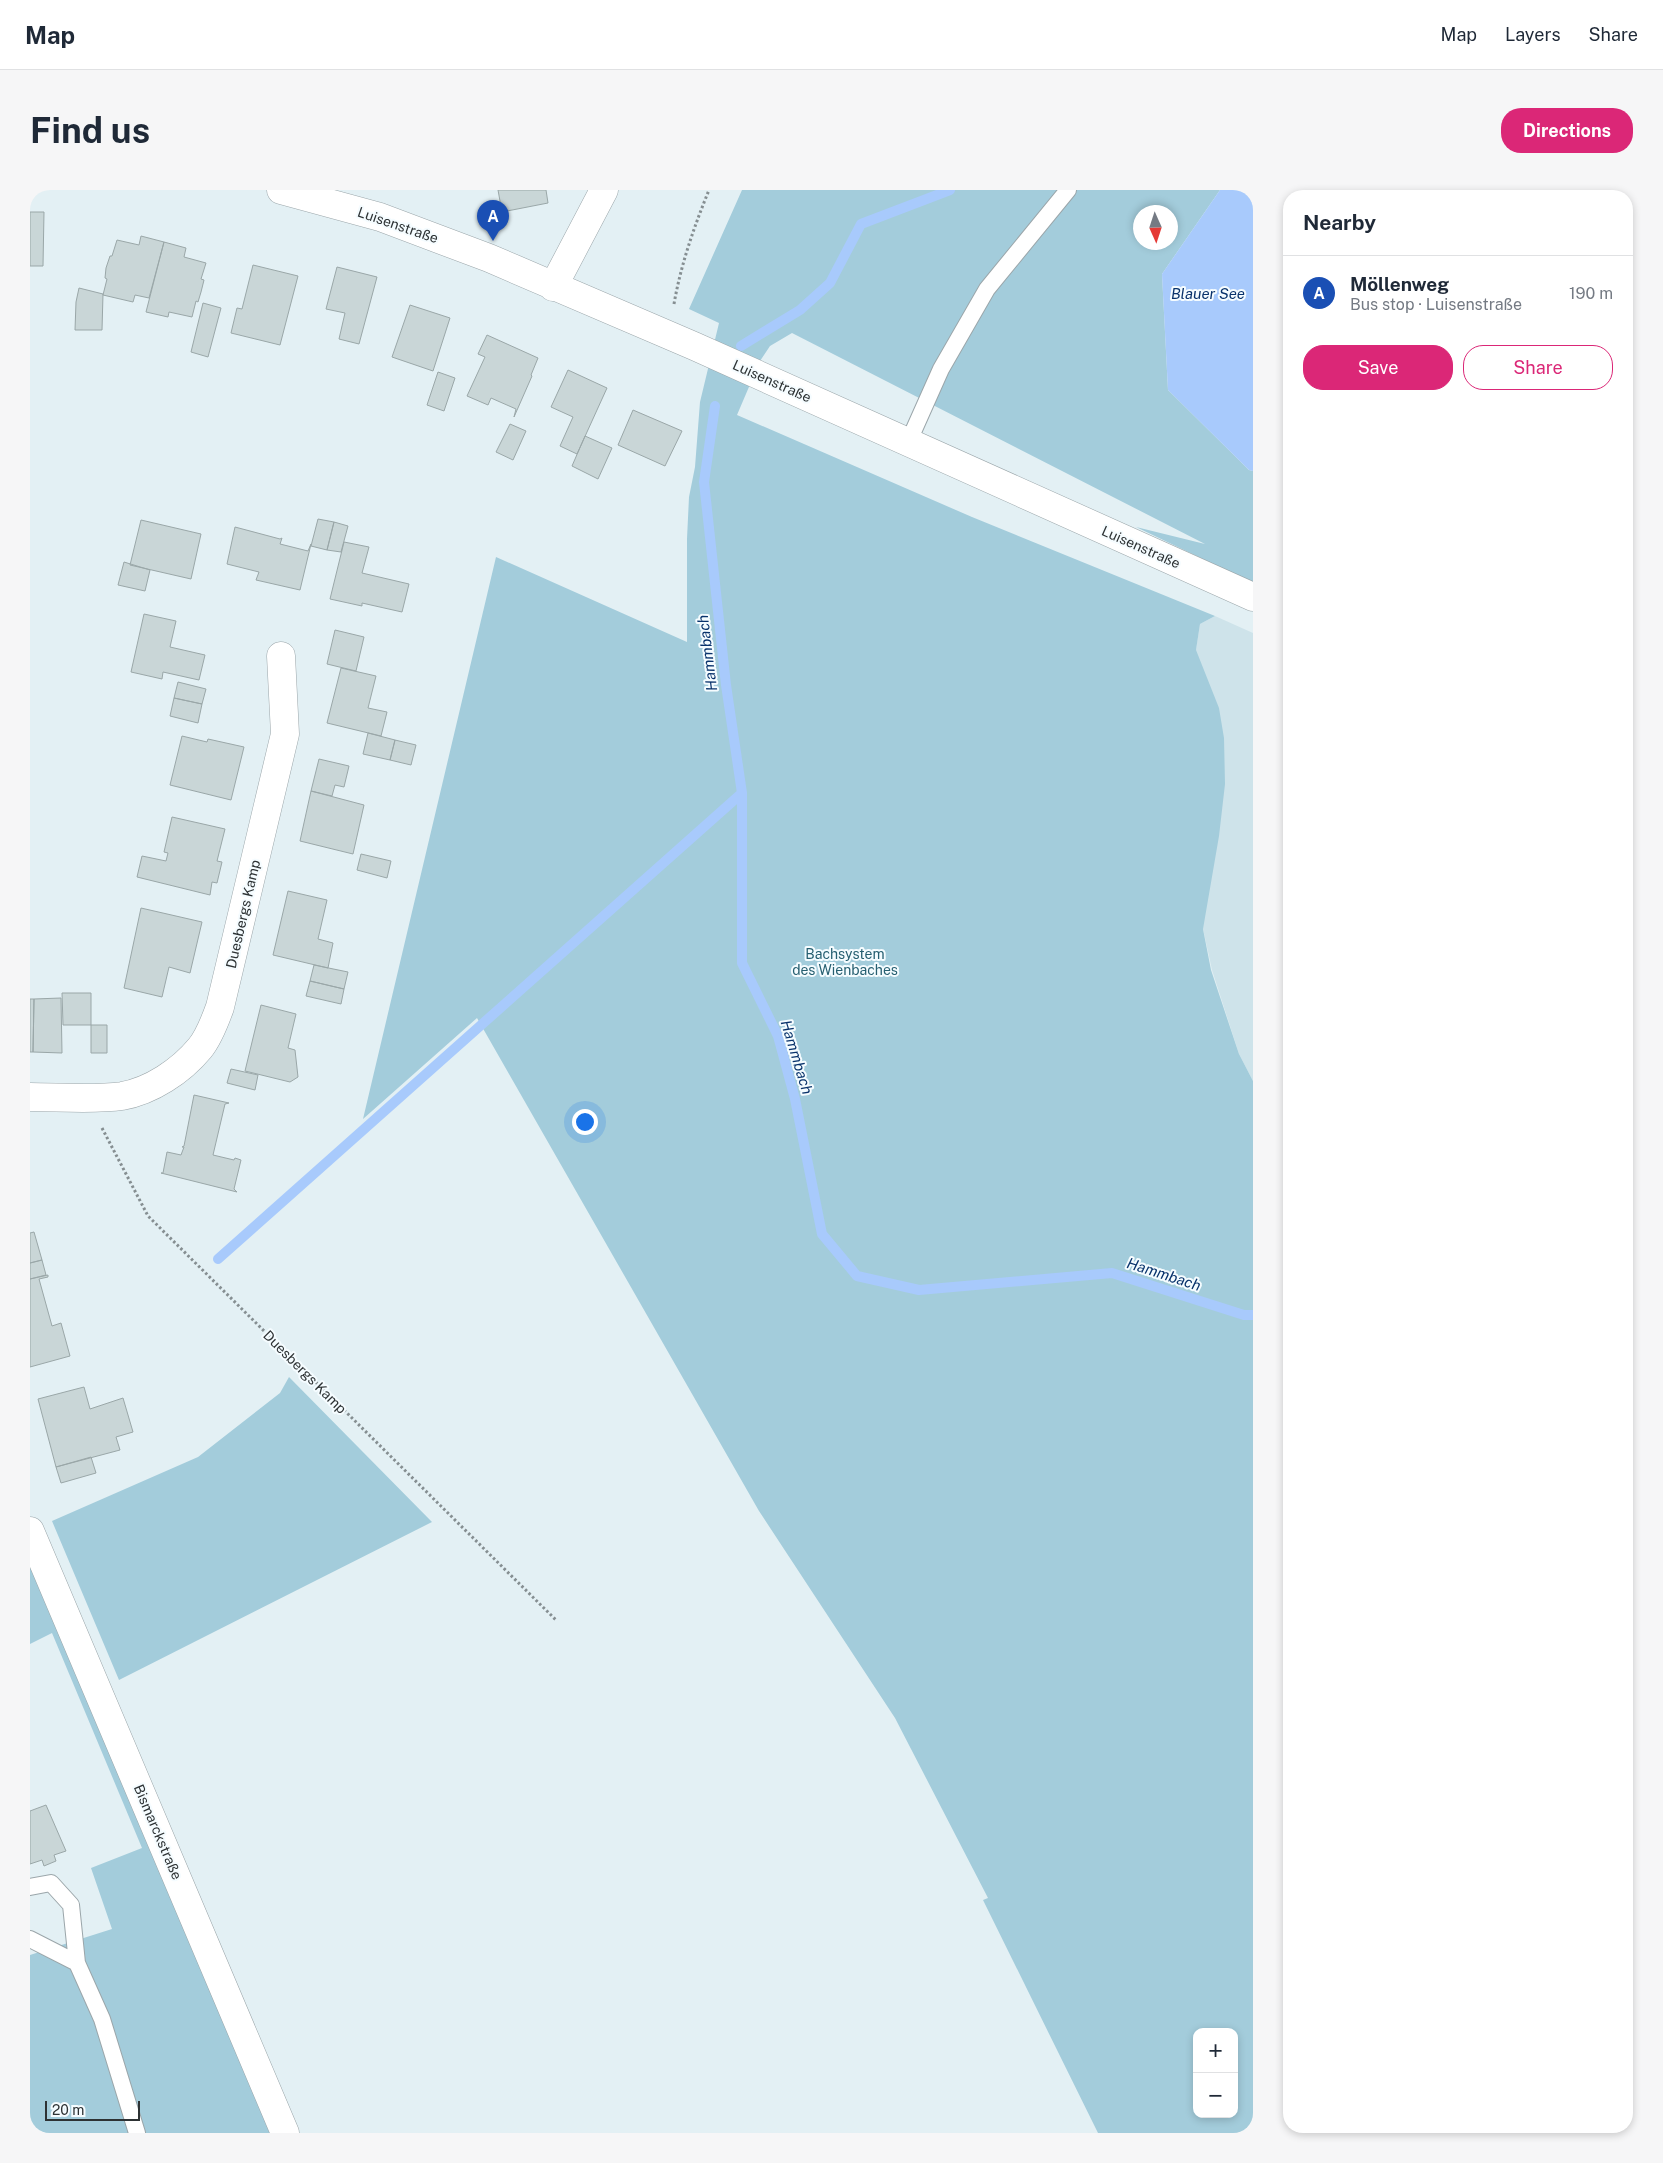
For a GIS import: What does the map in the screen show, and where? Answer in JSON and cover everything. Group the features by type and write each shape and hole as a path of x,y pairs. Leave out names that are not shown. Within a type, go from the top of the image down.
{"street":[{"name":"Luisenstraße","path":"281,190 380,217 489,258 694,346 908,444 1253,597"},
{"path":"553,287 604,190"},
{"name":"Duesbergs Kamp","path":"30,1097 122,1096 153,1086 178,1069 200,1048 214,1025 220,1008 285,734 281,656"},
{"name":"Bismarckstraße","path":"30,1531 286,2133"}],"lane":[{"path":"908,444 941,369 987,289 1068,190"},
{"path":"30,1887 51,1883 71,1905 78,1963 102,2019 137,2133"},
{"path":"30,1939 78,1963"}],"path":[{"path":"665,304 674,308 680,272 696,222 710,190"},
{"name":"Duesbergs Kamp","path":"94,1096 94,1111 148,1216 557,1621"}],"shaded area":[{"path":"1215,616 1253,633 1253,1081 1239,1054 1212,970 1193,883 1187,707 1200,624"}],"green space":[{"name":"Bachsystem des Wienbaches","path":"742,190 1220,190 1162,274 1168,390 1249,470 1253,471 1253,583 1136,527 1205,544 792,333 770,346 760,361 737,415 972,517 1215,616 1200,624 1196,650 1219,708 1224,738 1225,784 1219,836 1203,929 1211,970 1239,1054 1253,1081 1253,2133 1098,2133 983,1900 988,1898 895,1718 759,1511 477,1018 363,1119 496,557 687,642 689,497 695,467 700,402 719,323 689,309"},
{"path":"289,1377 432,1522 119,1680 52,1521 198,1457 280,1393"},
{"path":"30,1560 272,2133 30,2133 30,1955 112,1929 91,1868 142,1848 52,1633 30,1644"}],"water":[{"name":"Blauer See","path":"1220,190 1253,190 1253,471 1249,470 1168,390 1162,274"}],"building":[{"path":"498,190 546,190 548,203 502,212"},
{"path":"30,212 44,212 43,266 30,266"},
{"path":"141,236 164,242 149,298 135,295 133,302 103,295 107,279 105,278 106,268 117,240 139,245"},
{"path":"164,242 186,248 184,257 206,263 201,279 204,280 201,292 198,302 196,301 192,317 169,312 168,317 146,312"},
{"path":"253,265 298,276 280,345 231,333 237,308 242,309"},
{"path":"337,267 377,277 359,344 339,339 345,313 326,309"},
{"path":"79,288 103,294 102,330 75,330 76,302"},
{"path":"203,303 221,308 208,357 191,352"},
{"path":"410,305 450,318 433,371 392,357"},
{"path":"487,335 538,358 514,417 516,409 491,398 488,405 467,396 485,357 478,354"},
{"path":"568,370 607,388 577,454 560,446 573,417 551,407"},
{"path":"438,372 455,378 444,411 427,405"},
{"path":"633,410 682,431 665,466 618,445"},
{"path":"510,424 526,431 513,460 496,452"},
{"path":"585,436 612,448 598,479 572,466"},
{"path":"318,519 334,522 327,550 311,546"},
{"path":"141,520 201,534 191,579 130,565"},
{"path":"334,522 348,526 341,552 327,550"},
{"path":"235,527 282,538 280,544 308,551 311,544 300,590 256,580 259,572 227,564"},
{"path":"344,542 369,547 362,573 409,584 402,612 362,603 362,606 330,599"},
{"path":"124,562 150,570 145,591 118,585"},
{"path":"144,614 176,621 170,647 205,655 199,680 163,672 162,679 131,672"},
{"path":"335,630 364,637 356,671 327,664"},
{"path":"341,668 376,676 368,708 387,712 381,736 327,723"},
{"path":"178,682 206,689 202,704 174,698"},
{"path":"174,698 202,704 198,723 170,716"},
{"path":"368,733 395,740 390,760 363,754"},
{"path":"182,736 207,742 208,739 244,747 231,800 170,785"},
{"path":"395,740 416,745 411,765 390,760"},
{"path":"319,759 349,766 344,787 335,785 332,796 311,791"},
{"path":"311,791 364,805 353,854 300,841"},
{"path":"172,817 225,829 217,861 222,862 217,883 212,882 210,895 137,877 142,856 166,861 168,853 164,852"},
{"path":"361,854 391,861 387,878 357,870"},
{"path":"288,891 327,900 318,939 333,943 328,968 273,955"},
{"path":"141,908 202,922 190,973 169,967 162,997 124,988"},
{"path":"314,965 348,972 344,989 310,981"},
{"path":"310,981 344,989 341,1004 306,996"},
{"path":"62,993 91,993 91,1025 63,1025"},
{"path":"61,998 62,1053 33,1052 34,999"},
{"path":"30,999 34,999 33,1052 30,1052"},
{"path":"261,1005 296,1014 288,1048 295,1050 298,1077 290,1082 245,1071"},
{"path":"91,1025 107,1025 107,1053 91,1053"},
{"path":"231,1069 258,1075 255,1090 227,1083"},
{"path":"194,1095 229,1103 225,1104 213,1155 241,1160 234,1189 237,1192 161,1173 163,1173 167,1152 181,1155"},
{"path":"34,1232 42,1260 30,1263 30,1233"},
{"path":"42,1260 46,1275 30,1279 30,1263"},
{"path":"48,1275 48,1277 39,1279 52,1326 61,1323 70,1356 30,1367 30,1279"},
{"path":"84,1387 90,1409 123,1398 133,1432 116,1437 120,1450 56,1467 38,1399"},
{"path":"91,1457 96,1473 61,1483 56,1467"},
{"path":"46,1805 66,1851 54,1855 56,1861 44,1866 42,1860 30,1864 30,1811"}],"waterway":[{"name":"Hammbach","path":"741,346 800,310 830,283 861,224 950,190"},
{"name":"Hammbach","path":"715,406 704,482 726,685 742,793 742,963 778,1036 795,1099 822,1234 857,1276 919,1290 1112,1273 1244,1315 1253,1315"},
{"path":"218,1259 742,793"}],"place":[{"name":"Möllenweg","path":"493,241"}]}
